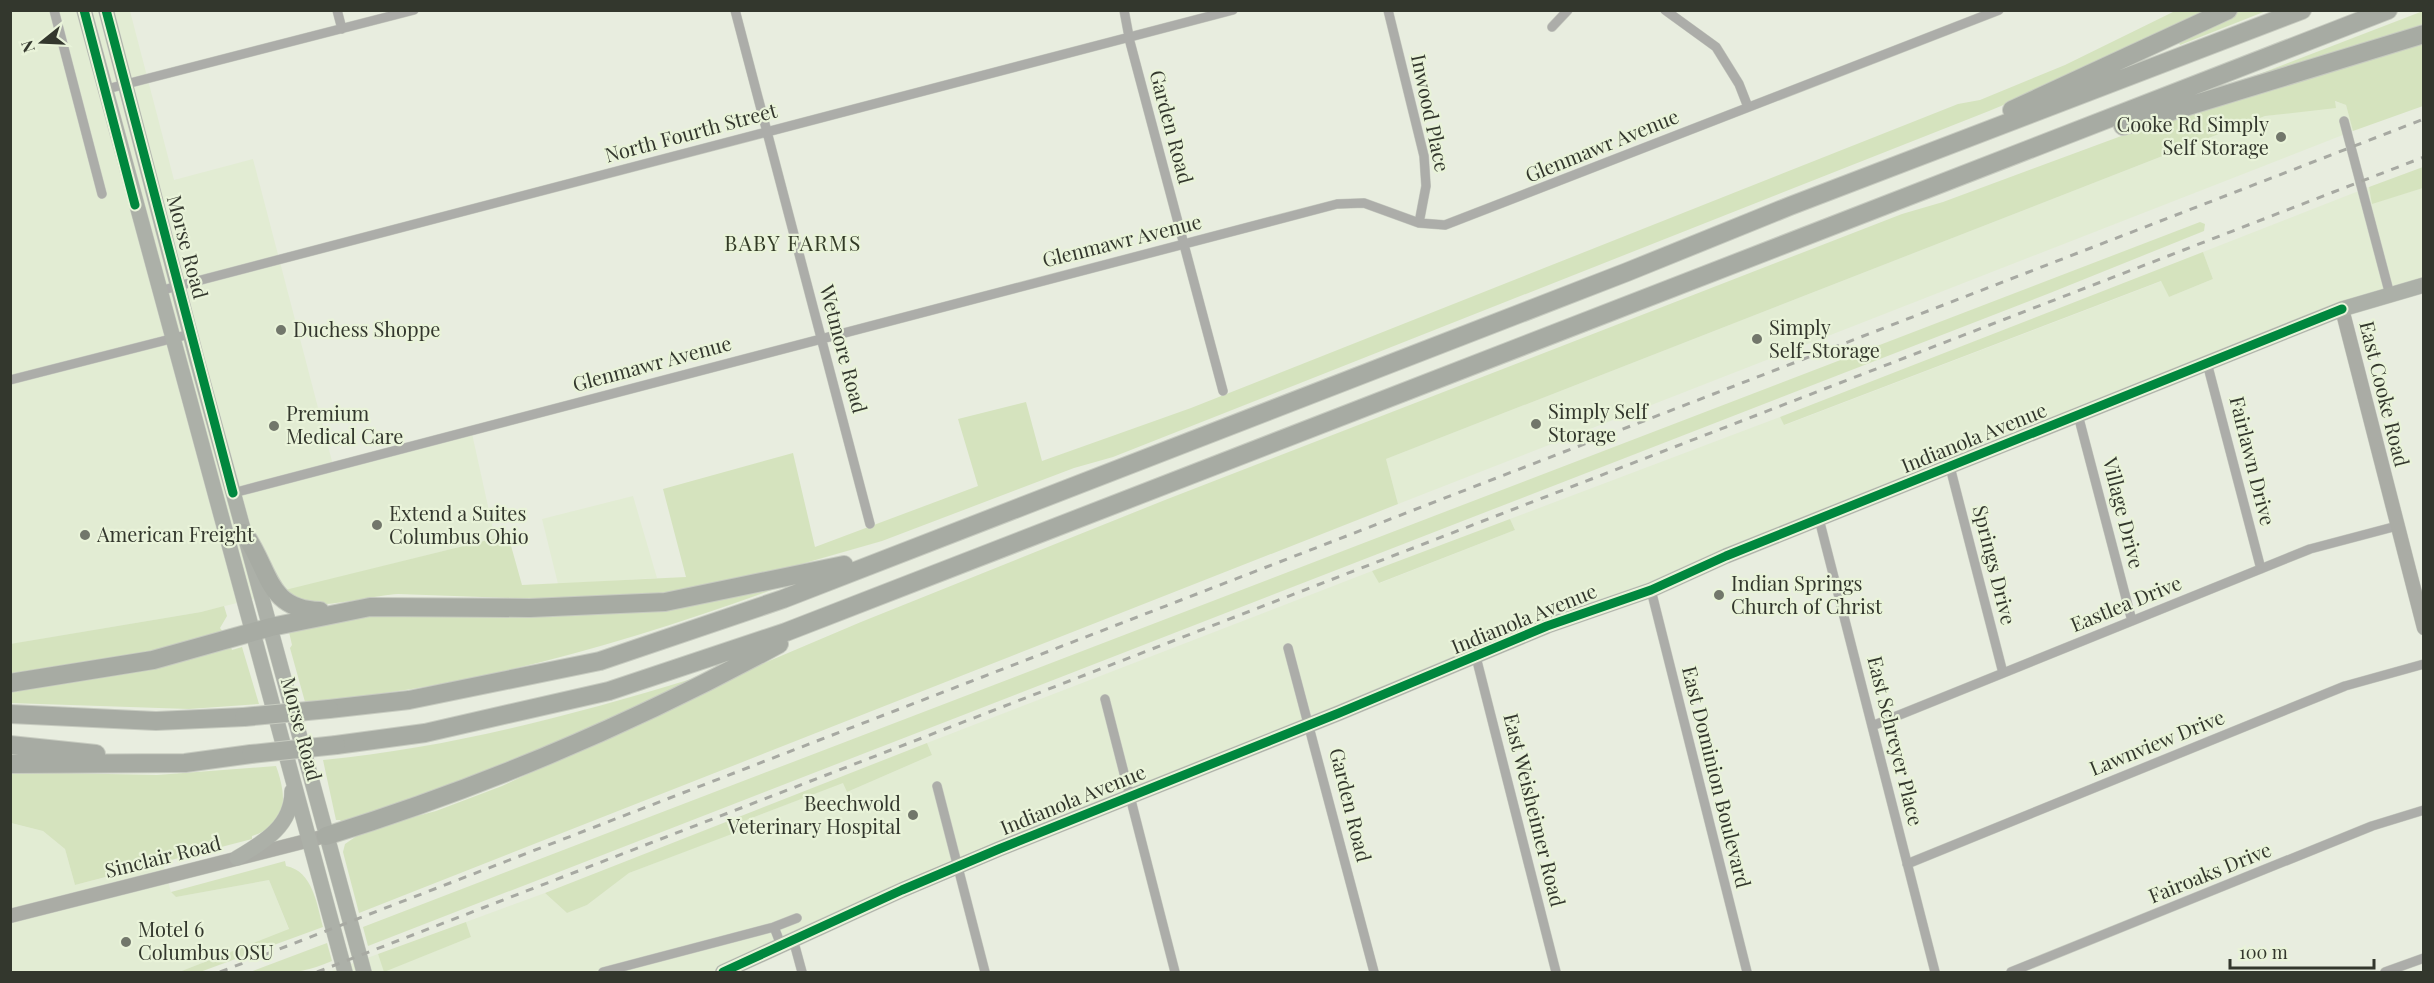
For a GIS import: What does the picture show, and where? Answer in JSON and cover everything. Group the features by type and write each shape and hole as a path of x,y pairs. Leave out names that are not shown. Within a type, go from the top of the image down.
{"highway":[{"path":"1908,161 2228,10"},
{"path":"10,714 156,721 329,710 409,700 600,662 783,599 2302,10"},
{"path":"10,764 185,763 336,745 425,732 609,691 833,614 2388,10"},
{"path":"1958,178 2424,34"},
{"path":"244,533 257,550 282,600 300,610 324,611 333,615"},
{"path":"10,682 153,660 271,627 370,608 530,608 665,602 828,570 921,546"},
{"path":"318,839 423,806 538,761 719,676 833,614"},
{"path":"10,745 163,757 251,754"}],"main road":[{"name":"Morse Road","path":"84,10 293,776 318,839 364,972"},
{"name":"Morse Road","path":"106,10 190,334 271,627 345,972"},
{"name":"Indianola Avenue","path":"723,972 957,867 1311,725 1547,626 1651,590 1726,556 2342,309 2424,285"},
{"name":"East Cooke Road","path":"2342,309 2424,628"},
{"path":"195,422 224,489 227,493 233,493"},
{"path":"237,858 260,845 282,826 292,804 293,776"},
{"name":"Sinclair Road","path":"10,916 318,839"}],"street":[{"path":"54,10 102,194"},
{"path":"337,10 342,29"},
{"path":"104,90 414,10"},
{"name":"Wetmore Road","path":"735,10 746,59 769,132 870,524"},
{"name":"Garden Road","path":"1124,10 1223,392"},
{"name":"North Fourth Street","path":"159,291 1130,39 1233,10"},
{"name":"Inwood Place","path":"1388,10 1424,156 1426,186 1419,223"},
{"path":"1552,27 1568,10"},
{"path":"1665,10 1716,47 1739,84 1748,107"},
{"name":"Glenmawr Avenue","path":"233,493 1337,204 1364,203 1419,223 1445,225 1985,13 1999,10"},
{"name":"East Cooke Road","path":"2344,121 2390,295"},
{"path":"10,380 190,334"},
{"name":"Fairlawn Drive","path":"2207,363 2261,569"},
{"name":"Village Drive","path":"2078,415 2132,621"},
{"name":"Springs Drive","path":"1950,467 2003,673"},
{"name":"East Schreyer Place","path":"1819,519 1935,972"},
{"name":"Eastlea Drive","path":"1872,726 2310,549 2397,526"},
{"name":"East Dominion Boulevard","path":"1651,590 1747,972"},
{"name":"Garden Road","path":"1288,648 1311,725 1374,972"},
{"name":"East Weisheimer Road","path":"1476,657 1556,972"},
{"name":"Lawnview Drive","path":"1907,864 2345,686 2424,664"},
{"path":"1106,699 1175,972"},
{"path":"937,786 985,972"},
{"name":"Fairoaks Drive","path":"2011,972 2372,826 2424,810"},
{"path":"603,972 774,927 797,918"},
{"path":"774,927 787,942 802,972"},
{"path":"2385,972 2424,958"}],"shaded area":[{"path":"11,11 130,11 174,180 253,159 333,465 471,429 495,538 201,612 11,644"},
{"path":"2175,11 2210,11 2080,73 1989,111 1113,457 1074,468 882,541 791,567 651,597 571,600 398,594 310,604 293,599 281,591 508,535 522,585 686,577 663,489 793,453 815,547 978,486 958,419 1026,402 1042,461 1191,408 1958,104 1980,100 2065,65"},
{"path":"2238,11 2266,11 2180,45 2178,40"},
{"path":"2423,11 2423,24 2298,67 2236,83"},
{"path":"2423,42 2423,106 2353,131 2346,105 2335,101 2336,108 2265,116 1386,459 1398,504 359,913 343,852 345,844 358,835 357,832 436,811 502,786 748,670 861,622 1165,500 1902,214 1943,202 2124,135"},
{"path":"2334,101 2346,105 2353,131 1398,504 1386,459 2265,116 2335,107"},
{"path":"2423,167 2423,188 2372,204 2369,187"},
{"path":"2369,187 2373,203 2423,188 2423,286 2341,308 959,867 728,972 329,972 378,954 385,971 471,937 466,922 545,893 567,913 587,905 629,873 745,828 744,821 844,782 847,792 932,755 927,743 1372,571 1380,583 1515,530 1510,519 1780,417 1785,425 2162,281 2169,297 2213,279 2203,252"},
{"path":"2200,222 2205,224 2204,231 2050,293 368,946 363,927"},
{"path":"2203,252 2213,279 2169,297 2161,281 1784,425 1780,417"},
{"path":"633,496 657,578 558,584 542,519"},
{"path":"1510,519 1515,530 1379,583 1372,571"},
{"path":"777,588 662,628 545,661 426,687 366,696 305,702 290,648 292,645 289,632 372,615"},
{"path":"224,606 227,616 220,628 223,632 207,639 99,662 11,675 10,644 201,612"},
{"path":"230,645 232,650 242,647 259,704 189,709 11,703 10,688"},
{"path":"691,679 692,683 513,766 343,824 340,820 336,820 323,760 370,755 508,729 600,706"},
{"path":"927,743 932,755 847,792 843,783 744,821 745,829 629,873 587,905 567,913 545,893"},
{"path":"276,766 282,788 282,808 273,824 252,836 252,839 75,885 65,849 43,831 11,823 10,772 157,775"},
{"path":"10,823 43,831 65,849 75,885 163,863 171,892 176,897 269,880 289,930 179,972 11,972"},
{"path":"285,861 286,866 295,869 308,882 316,899 323,927 200,972 179,972 289,929 269,880 176,897 171,892"},
{"path":"466,922 471,937 384,972 378,954"},
{"path":"327,943 332,961 320,966 292,972 250,972"}],"railway":[{"path":"220,972 2424,119"},
{"path":"317,972 2424,157"}],"cycle path":[{"path":"84,10 135,205"},
{"path":"106,10 233,493"},
{"path":"723,972 902,890 999,849 1339,713 1547,626 1651,590 1726,556 2342,309"}],"place":[{"name":"Cooke Rd Simply Self Storage","path":"2281,137"},
{"name":"Duchess Shoppe","path":"281,330"},
{"name":"Simply Self-Storage","path":"1757,339"},
{"name":"Simply Self Storage","path":"1536,424"},
{"name":"Premium Medical Care","path":"274,426"},
{"name":"Extend a Suites Columbus Ohio","path":"377,525"},
{"name":"American Freight","path":"85,535"},
{"name":"Indian Springs Church of Christ","path":"1719,595"},
{"name":"Beechwold Veterinary Hospital","path":"913,815"},
{"name":"Motel 6 Columbus OSU","path":"126,942"}],"district":[{"name":"BABY FARMS","path":"793,244"}]}
